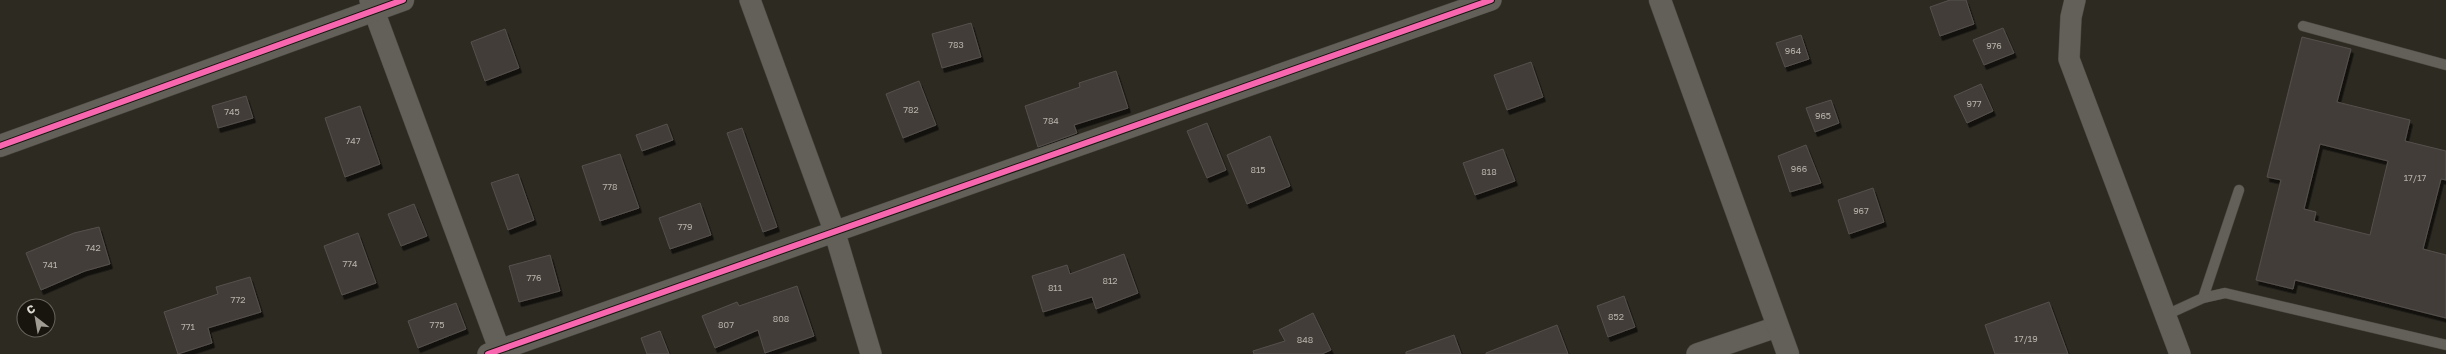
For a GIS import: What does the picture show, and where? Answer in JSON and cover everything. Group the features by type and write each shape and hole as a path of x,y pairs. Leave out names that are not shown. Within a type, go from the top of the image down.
{"street":[{"path":"0,146 372,5 403,0"},
{"path":"750,0 834,230 871,354"},
{"path":"372,5 496,353 834,230 1491,0"},
{"path":"1660,0 1788,354"},
{"path":"2075,0 2071,17 2068,59 2180,354"},
{"path":"1697,354 1777,327"}],"lane":[{"path":"2303,26 2446,65"},
{"path":"2203,298 2239,190"},
{"path":"2166,315 2203,298 2225,293 2446,345"}],"building":[{"path":"1950,0 1966,0 1974,24 1940,36 1930,7"},
{"path":"971,23 981,57 942,68 932,34"},
{"path":"2003,28 2014,53 1984,65 1973,40"},
{"path":"505,29 519,68 485,81 471,42"},
{"path":"1801,35 1809,59 1785,67 1776,43"},
{"path":"2302,37 2351,49 2337,102 2410,120 2405,141 2446,151 2446,180 2441,179 2423,249 2446,255 2446,318 2295,280 2293,289 2256,280 2281,180 2267,177","holes":["2320,144 2388,161 2370,235 2314,221 2316,212 2304,209"]},
{"path":"1531,62 1543,97 1507,110 1494,75"},
{"path":"1116,71 1128,108 1074,125 1077,133 1038,147 1025,106 1080,87 1079,83"},
{"path":"919,81 936,125 903,138 886,94"},
{"path":"1981,84 1993,111 1967,123 1954,96"},
{"path":"246,96 253,118 218,128 212,106"},
{"path":"1831,100 1839,123 1815,132 1806,108"},
{"path":"360,106 380,164 345,177 325,118"},
{"path":"1207,123 1226,170 1207,178 1187,131"},
{"path":"667,124 673,140 642,151 636,135"},
{"path":"742,128 777,227 763,232 727,133"},
{"path":"1270,136 1290,186 1247,204 1227,155"},
{"path":"1806,145 1821,183 1790,192 1778,156"},
{"path":"1503,149 1515,181 1475,195 1463,163"},
{"path":"620,154 639,208 600,221 582,166"},
{"path":"518,174 534,220 508,230 491,183"},
{"path":"1873,188 1884,222 1849,234 1838,200"},
{"path":"700,203 711,235 670,249 659,218"},
{"path":"414,204 427,236 401,246 388,214"},
{"path":"99,227 110,264 85,271 41,290 26,253 74,233"},
{"path":"358,233 376,283 342,295 324,246"},
{"path":"1124,254 1138,293 1096,309 1092,297 1043,312 1032,276 1067,265 1070,274"},
{"path":"550,255 560,291 519,302 509,266"},
{"path":"250,277 261,312 208,328 212,343 178,354 164,312 218,294 216,287"},
{"path":"797,286 814,336 765,353 758,330 715,348 702,316 737,302 739,306"},
{"path":"1624,296 1635,327 1608,337 1597,306"},
{"path":"2049,302 2068,354 1995,354 1985,325"},
{"path":"456,303 466,329 418,348 408,321"},
{"path":"1313,313 1331,350 1322,354 1254,354 1253,351 1285,341 1279,330"},
{"path":"1557,325 1568,354 1486,354 1486,353"},
{"path":"660,331 669,354 647,354 641,338"},
{"path":"1454,335 1461,354 1406,354 1406,352"}],"cycle path":[{"path":"0,146 403,0"},
{"path":"488,354 1491,0"}]}
